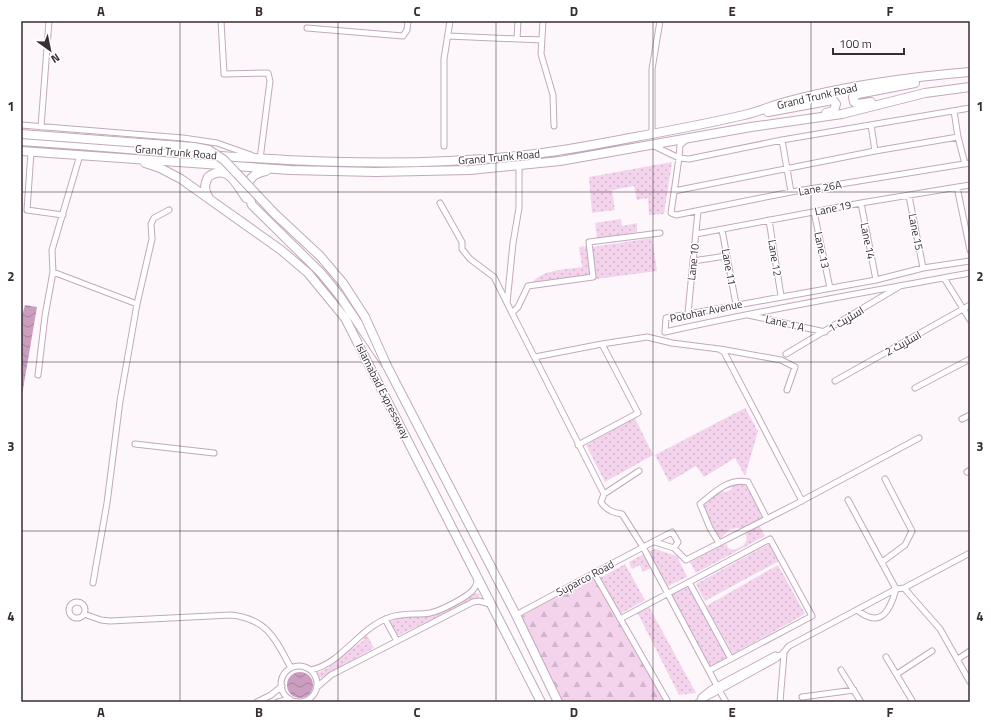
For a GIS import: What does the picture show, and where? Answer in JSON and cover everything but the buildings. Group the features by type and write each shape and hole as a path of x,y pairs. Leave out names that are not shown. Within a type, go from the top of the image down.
{"highway":[{"name":"Grand Trunk Road","path":"21,141 260,159 374,163 466,161 537,154 652,134 746,115 784,103 854,87 927,76 966,73"},
{"path":"925,93 904,94 865,103 854,102 854,97 858,94 966,73"},
{"name":"Grand Trunk Road","path":"21,151 277,169 436,172 519,166 560,161 752,127 842,114 925,93 970,87"},
{"path":"746,115 786,109 826,100 833,100 836,104 834,111 775,121 752,127"},
{"path":"21,134 194,147 209,150 236,171 275,214 320,256 343,283 365,317 387,366"},
{"name":"Islamabad Expressway","path":"136,160 167,172 209,199 281,250 308,273 345,318 541,702"},
{"path":"252,205 246,188 249,180 255,174 277,169"},
{"path":"209,199 204,187 208,177 218,172 224,173 233,178 252,205 321,273 339,295 387,366"},
{"name":"Islamabad Expressway","path":"387,366 516,615 558,702"}],"street":[{"path":"41,127 49,21"},
{"path":"21,125 184,138 217,143 260,159 270,81 268,73 224,74 221,21"},
{"path":"306,28 403,36 407,30 408,21"},
{"path":"444,146 444,59 450,21"},
{"path":"517,39 518,21"},
{"path":"543,21 541,54 553,95 554,126"},
{"path":"652,134 652,69 660,21"},
{"path":"448,36 542,40"},
{"path":"651,145 679,158 689,159 782,140 970,108"},
{"path":"954,111 958,137 968,163"},
{"path":"871,125 875,151"},
{"path":"689,138 680,145 674,191 875,151 958,137"},
{"path":"782,140 791,192"},
{"path":"31,152 28,210 63,215"},
{"path":"38,375 45,316 53,272 52,250 80,155"},
{"name":"Lane 26A","path":"674,191 671,213 676,215 791,192 968,163"},
{"path":"507,303 513,243 519,208 519,166"},
{"name":"Lane 19","path":"696,234 861,203 970,185"},
{"path":"957,187 970,250"},
{"name":"Lane 15","path":"909,196 923,268"},
{"path":"440,203 462,242 462,249 470,259 483,267 494,277 604,494"},
{"name":"Lane 14","path":"861,203 876,280"},
{"path":"93,583 107,503 120,401 137,304 152,239 152,220 169,210"},
{"name":"Lane 10","path":"688,313 698,211"},
{"name":"Lane 13","path":"814,212 830,288"},
{"name":"Lane 12","path":"769,220 781,296"},
{"name":"Lane 11","path":"722,230 736,304"},
{"path":"512,313 518,307 528,286 593,276 589,242 660,233"},
{"path":"693,261 726,256"},
{"name":"Potohar Avenue","path":"970,261 923,268 876,280 736,304 666,318 665,332 744,314 970,273"},
{"path":"53,272 137,304"},
{"path":"944,278 970,320"},
{"name":"اسٹریٹ 1","path":"786,354 904,284"},
{"name":"اسٹریٹ 2","path":"835,381 970,305"},
{"name":"Lane 1 A","path":"744,314 825,332"},
{"path":"535,357 647,337 672,343 719,349 781,360 795,367 787,390"},
{"path":"578,445 638,413 602,344"},
{"path":"719,349 724,352 802,501"},
{"path":"915,388 970,359"},
{"path":"962,419 970,415"},
{"path":"655,542 674,548 686,560 802,501 919,438"},
{"path":"135,444 214,453"},
{"path":"639,471 604,494 601,502 605,508 613,513 622,514 643,548 726,702"},
{"path":"882,562 905,545 912,531 885,479"},
{"path":"719,543 710,528 700,504 723,485 740,480 748,482 767,519"},
{"path":"848,500 896,589 886,614 878,618 871,618 857,610"},
{"name":"Suparco Road","path":"516,615 672,532 678,542 674,548"},
{"path":"620,619 770,540 812,616 710,670"},
{"path":"780,702 781,655 789,646 896,589 904,588 970,553"},
{"path":"594,573 668,702"},
{"path":"311,670 325,666 367,630 385,619 394,616 430,613 471,592 475,588 477,578"},
{"path":"689,582 731,659"},
{"path":"904,588 940,629 970,682"},
{"path":"278,702 290,699 301,702 310,700 317,687 331,675 473,602 479,601 491,604"},
{"path":"84,614 100,620 110,621 232,615 242,616 267,628 277,642 291,668"},
{"path":"385,619 396,641"},
{"path":"896,674 932,651"},
{"path":"958,659 970,651"},
{"path":"699,701 718,688 775,655 781,655"},
{"path":"886,657 913,702"},
{"path":"290,699 283,691 282,686 283,678 291,668 299,666 311,670 315,675 317,687"},
{"path":"841,670 861,702"},
{"path":"257,702 271,695 282,686"},
{"path":"802,697 854,690"}],"green space":[{"path":"672,162 664,214 649,215 648,198 637,200 634,186 612,190 615,210 592,213 589,177"},
{"path":"621,219 622,226 637,223 637,232 597,239 595,223"},
{"path":"652,238 657,271 596,279 592,247"},
{"path":"588,246 591,275 530,285 535,280 547,273 582,267 579,247"},
{"path":"745,408 758,431 745,476 735,458 704,477 696,466 669,482 655,455"},
{"path":"635,418 653,455 605,482 586,445"},
{"path":"745,483 763,518 742,528 730,529 720,539 703,507 720,490 725,492 731,490 732,484"},
{"path":"759,525 765,536 696,573 690,562 727,544 728,548 734,550 744,545 747,539 745,532"},
{"path":"769,544 779,561 705,601 696,584"},
{"path":"655,549 677,556 687,577 666,587 648,552"},
{"path":"644,554 651,568 643,572 640,565 632,569 629,562"},
{"path":"625,564 645,600 620,614 600,578"},
{"path":"778,565 805,614 733,654 706,606"},
{"path":"594,573 667,702 561,702 517,619"},
{"path":"688,586 727,658 709,667 671,595"},
{"path":"476,593 480,594 478,598 399,635 396,634 389,622 399,618 432,615"},
{"path":"649,607 696,693 679,695 637,612"},
{"path":"366,633 374,648 321,678 317,673 328,668 350,648 353,648 364,640 362,636"}],"water":[{"path":"25,305 37,307 21,401 21,319"},
{"path":"300,672 309,676 313,685 309,694 300,698 291,694 287,685 291,676"}]}
